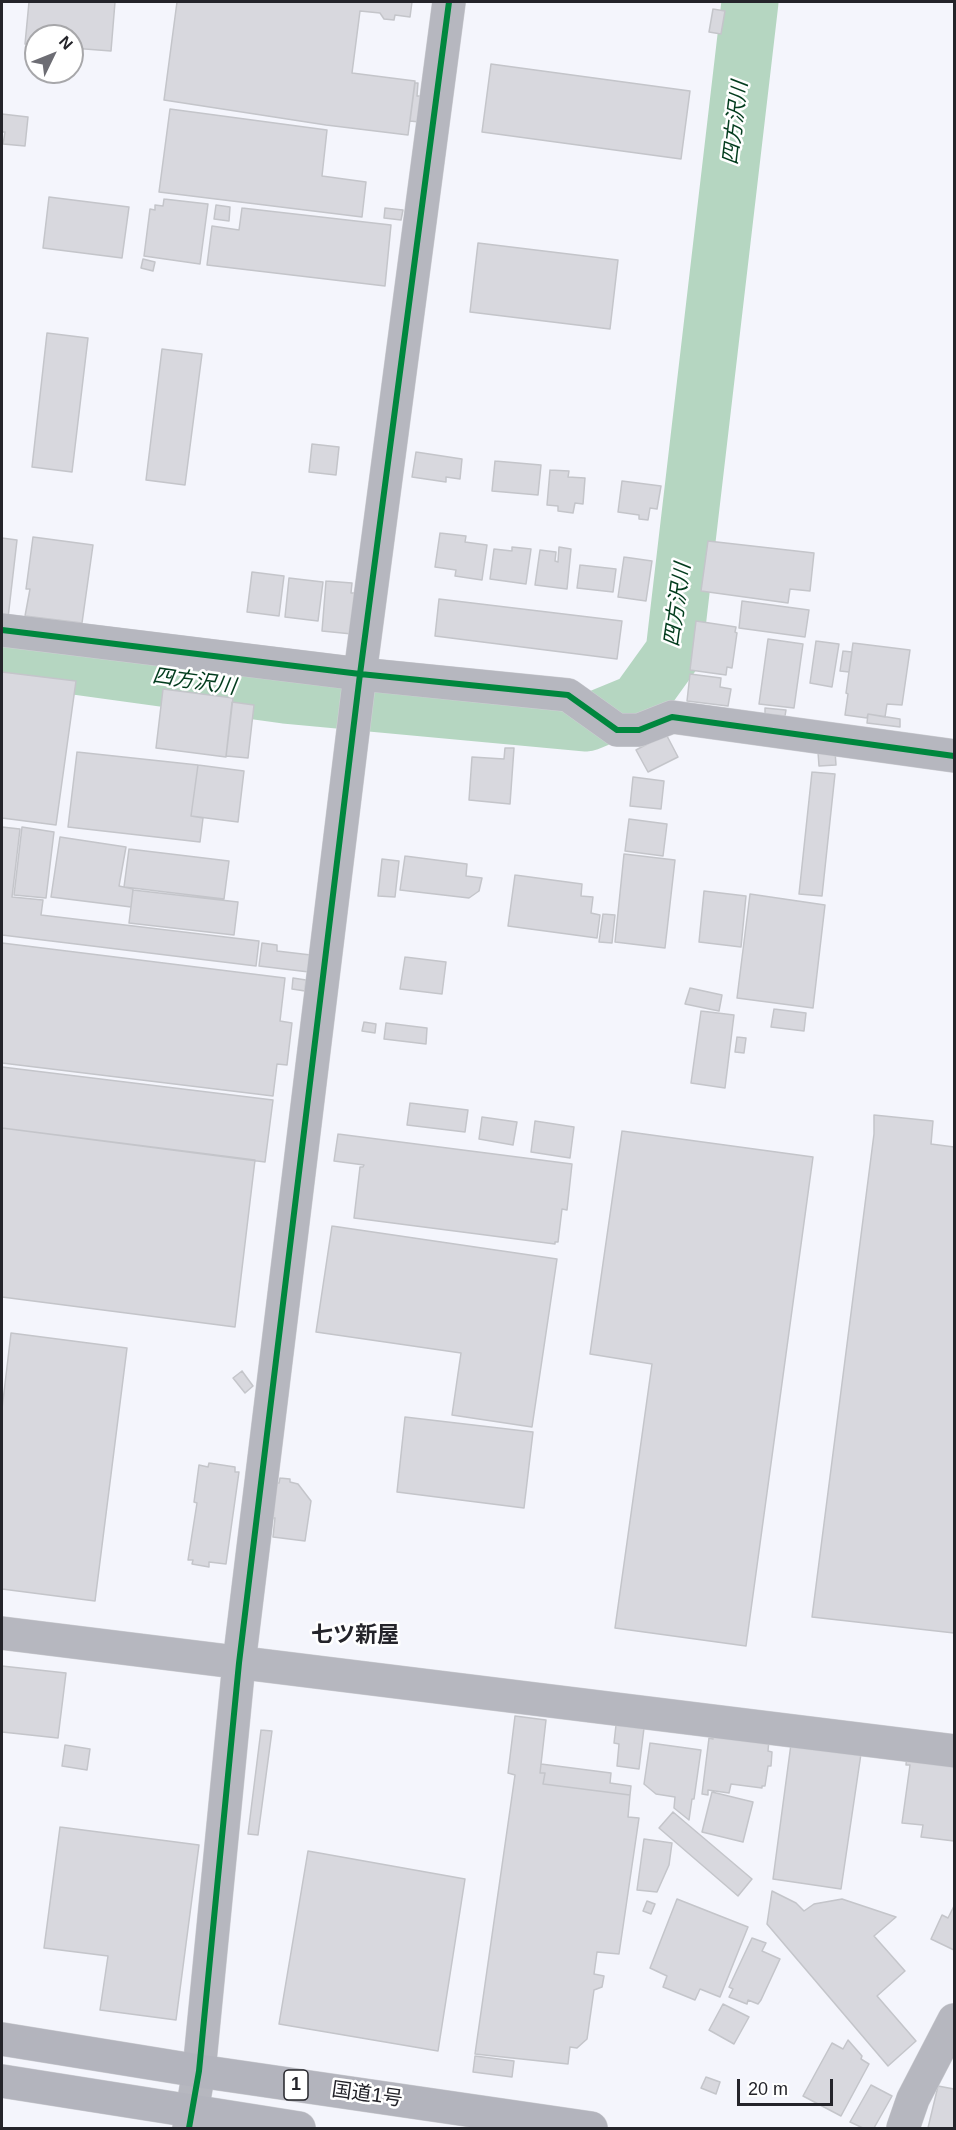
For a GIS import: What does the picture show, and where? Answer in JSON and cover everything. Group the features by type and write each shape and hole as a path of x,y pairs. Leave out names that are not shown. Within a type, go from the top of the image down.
{"highway":[{"name":"国道1号","path":"2,2038 199,2071 591,2128"},
{"name":"1","path":"2,2081 190,2120 299,2128"}],"street":[{"path":"190,2120 199,2071 239,1663 360,674 449,2"},
{"path":"2,630 360,674 568,695 617,730 639,730 672,717 954,756"},
{"path":"2,1633 954,1751"},
{"path":"903,2128 913,2099 954,2020"}],"building":[{"path":"29,2 115,2 111,51 84,49 84,24 27,24"},
{"path":"177,2 412,2 410,17 395,15 394,20 384,19 380,13 360,11 352,73 415,81 408,135 164,100"},
{"path":"713,9 725,11 721,34 709,32"},
{"path":"491,64 690,91 681,159 482,132"},
{"path":"415,83 418,83 417,96 423,96 419,122 410,121"},
{"path":"170,109 327,130 322,176 366,182 362,217 159,192"},
{"path":"2,114 28,117 25,146 3,144 5,132 2,132"},
{"path":"49,197 129,207 122,258 43,248"},
{"path":"164,199 208,204 200,264 144,256 150,209 155,210 155,205 163,206"},
{"path":"216,205 230,207 229,221 214,219"},
{"path":"242,208 391,225 385,286 207,265 212,226 239,230"},
{"path":"385,208 403,210 401,220 384,218"},
{"path":"478,243 618,260 610,329 470,312"},
{"path":"143,259 155,262 153,271 141,268"},
{"path":"47,333 88,338 72,472 32,467"},
{"path":"162,349 202,354 185,485 146,480"},
{"path":"312,444 339,447 336,475 309,472"},
{"path":"416,452 462,459 460,479 446,477 446,482 412,477"},
{"path":"495,461 541,465 538,495 492,491"},
{"path":"550,470 569,471 568,477 585,478 583,504 575,503 573,513 558,511 558,506 547,505"},
{"path":"622,481 661,486 657,509 650,508 648,520 639,519 639,515 618,512"},
{"path":"440,533 466,536 465,542 487,545 482,580 455,576 456,570 435,567"},
{"path":"33,537 93,545 82,623 25,616 30,589 26,589"},
{"path":"2,538 17,540 8,618 2,617"},
{"path":"708,541 814,553 810,591 790,589 788,603 701,591"},
{"path":"512,547 531,549 526,584 490,579 494,549 512,551"},
{"path":"559,547 571,549 567,589 535,585 540,550 556,552 555,561 558,562"},
{"path":"624,557 652,561 646,601 618,597"},
{"path":"580,565 616,569 613,592 577,588"},
{"path":"252,572 284,576 279,616 247,612"},
{"path":"289,578 323,582 318,621 285,617"},
{"path":"326,581 352,583 351,593 356,593 352,634 322,631"},
{"path":"439,599 622,621 617,659 435,636"},
{"path":"742,601 809,610 805,637 739,628"},
{"path":"696,621 736,627 732,668 727,667 726,675 690,670"},
{"path":"768,639 803,644 794,708 759,704"},
{"path":"816,641 839,644 832,687 810,683"},
{"path":"853,643 910,650 902,705 887,704 885,717 868,714 867,718 845,715"},
{"path":"843,651 852,652 849,672 840,671"},
{"path":"2,672 76,681 56,825 2,818"},
{"path":"690,674 721,678 720,687 731,689 728,706 687,701"},
{"path":"163,689 233,698 226,757 156,748"},
{"path":"232,702 254,705 248,758 226,756"},
{"path":"765,708 786,710 785,716 765,714"},
{"path":"868,714 900,719 900,727 867,723"},
{"path":"666,734 678,757 648,772 636,750"},
{"path":"505,748 514,748 510,804 469,800 472,757 504,759"},
{"path":"835,751 836,765 819,766 818,752"},
{"path":"77,752 198,765 191,816 203,818 200,842 68,827"},
{"path":"198,765 244,771 238,822 191,816"},
{"path":"812,772 835,774 822,896 799,894"},
{"path":"633,777 664,781 661,809 630,806"},
{"path":"629,819 667,824 663,856 625,851"},
{"path":"2,827 20,829 12,897 43,900 41,915 259,941 256,966 2,935"},
{"path":"22,827 54,832 46,898 14,895"},
{"path":"60,837 126,847 119,886 133,889 131,907 51,897"},
{"path":"129,849 229,861 224,899 124,887"},
{"path":"624,854 675,860 665,948 615,942"},
{"path":"405,856 467,864 466,876 482,878 479,891 469,898 400,890"},
{"path":"382,859 399,861 395,897 378,896"},
{"path":"515,875 582,884 581,896 593,897 591,913 600,915 597,938 508,926"},
{"path":"133,890 238,902 234,935 129,923"},
{"path":"704,891 746,896 741,947 699,942"},
{"path":"750,894 825,905 813,1008 737,998"},
{"path":"603,914 615,915 612,943 599,942"},
{"path":"2,943 285,978 280,1021 292,1023 287,1065 277,1064 273,1096 2,1063"},
{"path":"262,943 277,945 277,951 311,955 309,972 259,966"},
{"path":"405,957 446,962 442,994 400,989"},
{"path":"293,978 306,980 305,991 292,989"},
{"path":"690,988 722,995 719,1011 685,1004"},
{"path":"774,1009 806,1013 804,1031 771,1027"},
{"path":"701,1011 734,1015 725,1088 691,1083"},
{"path":"364,1022 376,1024 375,1033 362,1031"},
{"path":"386,1023 427,1028 426,1044 384,1039"},
{"path":"737,1037 746,1038 744,1053 735,1052"},
{"path":"2,1067 273,1100 265,1162 2,1128"},
{"path":"410,1103 468,1110 465,1132 407,1125"},
{"path":"874,1115 933,1121 931,1144 954,1147 954,1633 812,1617 874,1134"},
{"path":"482,1117 517,1122 513,1145 479,1139"},
{"path":"535,1121 574,1127 570,1158 531,1152"},
{"path":"2,1128 255,1160 235,1327 2,1297"},
{"path":"622,1131 813,1157 746,1646 615,1628 652,1364 590,1354"},
{"path":"338,1134 572,1164 567,1210 562,1209 558,1242 555,1244 354,1218 360,1167 364,1165 334,1161"},
{"path":"332,1226 557,1259 532,1427 452,1415 461,1353 316,1332"},
{"path":"11,1333 127,1348 95,1601 2,1589 2,1409"},
{"path":"242,1371 253,1386 245,1393 233,1378"},
{"path":"405,1417 533,1432 524,1508 397,1492"},
{"path":"209,1463 235,1467 235,1472 239,1472 226,1564 209,1562 209,1567 192,1564 193,1560 188,1560 197,1503 194,1502 199,1465 208,1467"},
{"path":"280,1478 290,1479 290,1482 298,1484 311,1501 305,1541 273,1537 275,1518 271,1518 276,1483 279,1483"},
{"path":"2,1666 66,1673 58,1738 2,1732"},
{"path":"515,1716 546,1720 540,1773 545,1773 543,1784 630,1795 628,1817 639,1818 619,1954 597,1952 594,1974 604,1976 602,1987 594,1990 587,2039 577,2048 570,2047 568,2064 475,2054 515,1775 508,1773"},
{"path":"616,1725 644,1728 639,1769 617,1766 619,1744 614,1743"},
{"path":"261,1730 272,1731 258,1835 248,1834"},
{"path":"713,1736 769,1739 768,1751 772,1752 771,1766 768,1766 765,1786 762,1788 731,1784 729,1793 708,1790 708,1795 702,1794 709,1738 713,1739"},
{"path":"650,1743 701,1750 689,1820 674,1808 675,1797 656,1794 644,1784"},
{"path":"791,1744 862,1747 841,1889 773,1879"},
{"path":"65,1745 90,1749 87,1770 62,1766"},
{"path":"907,1754 954,1760 954,1841 921,1837 923,1825 902,1823 910,1765 906,1765"},
{"path":"541,1764 611,1773 610,1783 631,1786 630,1795 543,1784 545,1773 540,1773"},
{"path":"712,1792 753,1802 743,1842 702,1832"},
{"path":"673,1812 752,1879 738,1896 659,1828"},
{"path":"60,1827 199,1845 176,2020 100,2010 108,1956 44,1948"},
{"path":"644,1839 672,1843 669,1865 657,1892 637,1890"},
{"path":"308,1851 465,1879 438,2051 279,2024"},
{"path":"772,1891 796,1903 804,1911 814,1904 842,1899 896,1917 874,1936 905,1971 877,1996 916,2041 888,2066 767,1924"},
{"path":"677,1899 748,1927 720,1997 700,1989 695,2000 663,1987 667,1976 650,1968"},
{"path":"647,1901 655,1904 651,1914 643,1911"},
{"path":"954,1906 954,1950 931,1939 942,1915 948,1918"},
{"path":"752,1938 766,1943 762,1951 780,1959 758,2004 748,2000 747,2004 729,1997 733,1989 729,1987"},
{"path":"723,2004 749,2017 734,2044 709,2030"},
{"path":"848,2040 862,2056 861,2059 869,2064 841,2116 803,2096 832,2043 843,2049"},
{"path":"475,2056 514,2061 512,2077 473,2072"},
{"path":"706,2077 720,2082 716,2094 701,2088"},
{"path":"871,2085 892,2096 874,2128 863,2128 850,2122"},
{"path":"938,2086 954,2089 954,2128 928,2128"}],"waterway":[{"name":"四方沢川","path":"2,656 285,695 587,723 638,702 674,652 750,2"}],"cycle path":[{"path":"189,2128 199,2071 239,1663 360,674 449,2"},
{"path":"2,630 360,674 568,695 617,730 639,730 672,717 954,756"}],"district":[{"name":"七ツ新屋","path":"355,1636"}]}
